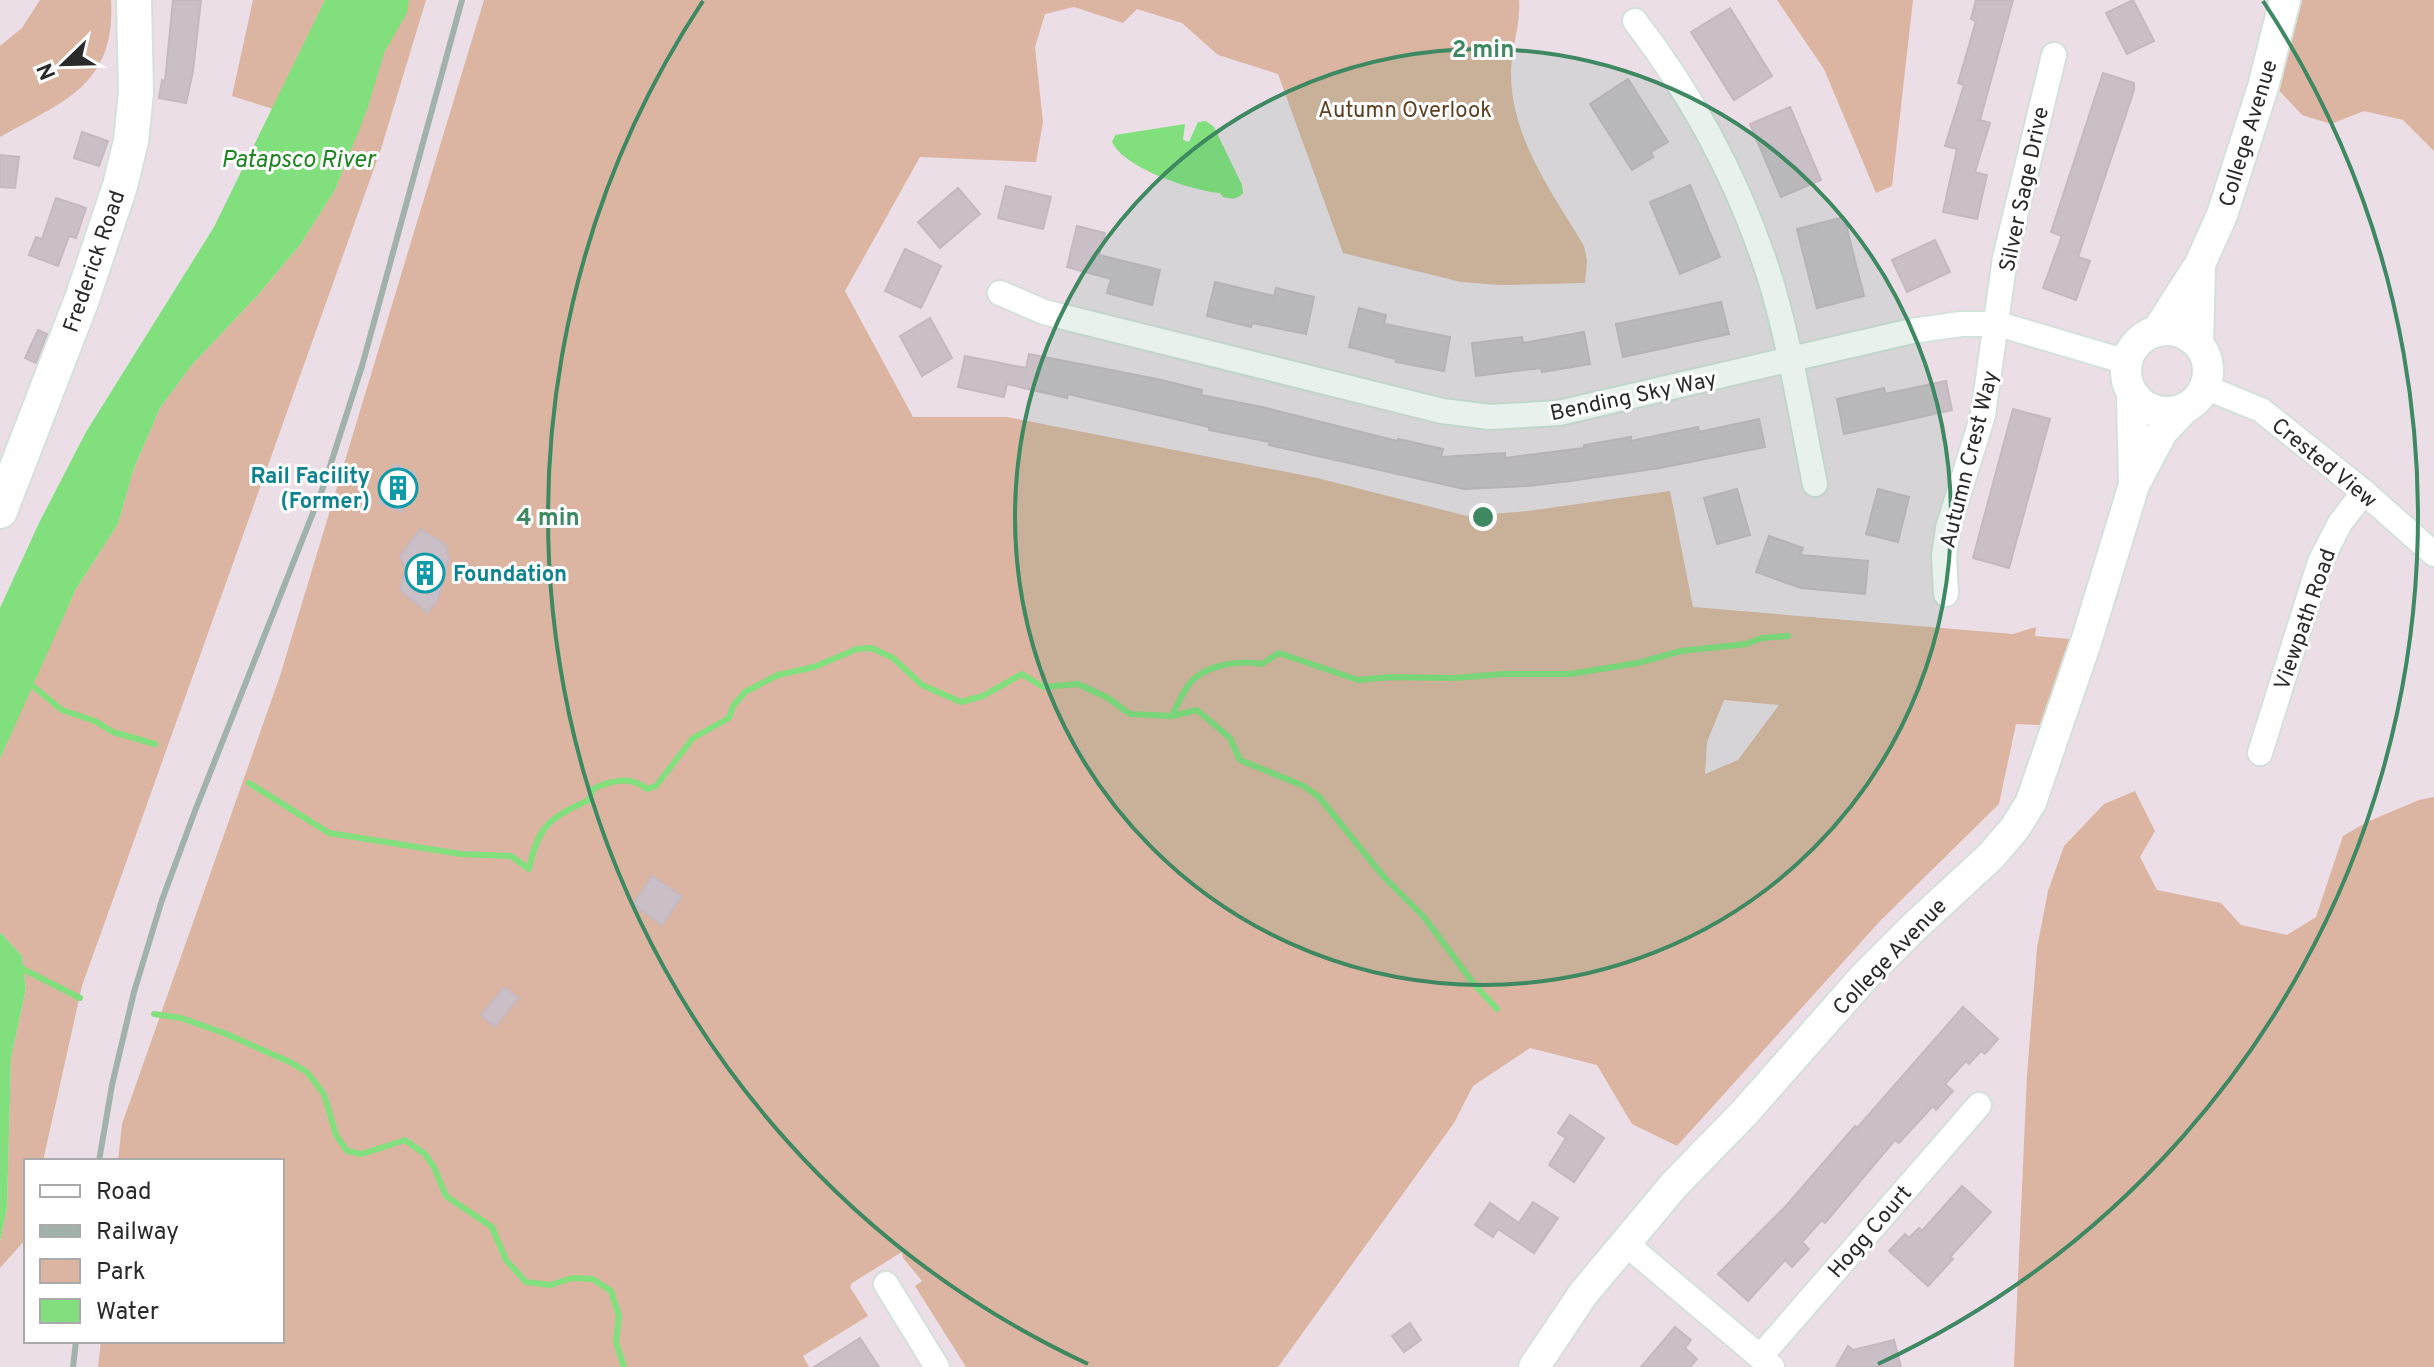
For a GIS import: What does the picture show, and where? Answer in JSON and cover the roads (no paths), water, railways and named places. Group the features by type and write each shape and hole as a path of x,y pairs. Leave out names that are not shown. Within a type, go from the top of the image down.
{"main road":[{"name":"Frederick Road","path":"0,511 82,299 120,186 131,141 136,93 134,0"}],"street":[{"name":"College Avenue","path":"2134,485 2132,394 2126,381 2127,362 2135,344 2157,331 2200,264 2222,215 2263,87 2285,0"},
{"path":"1635,21 1690,98 1733,179 1766,265 1815,484"},
{"name":"Silver Sage Drive","path":"1998,324 2005,258 2054,55"},
{"name":"College Avenue","path":"1534,1367 1583,1294 1625,1243 1865,976 1991,856 2015,828 2031,802 2086,642 2134,485 2162,432 2195,398 2208,372 2206,357 2198,344 2200,264"},
{"name":"Bending Sky Way","path":"1000,293 1044,312 1442,411 1490,417 1559,413 1912,331 1961,324 1998,324 2127,362"},
{"name":"Autumn Crest Way","path":"1946,594 1944,556 1948,528 1983,415 1998,324"},
{"path":"2157,331 2172,330 2186,334 2198,344"},
{"path":"2132,394 2147,408 2165,413 2195,398"},
{"name":"Crested View","path":"2195,398 2261,410 2364,492 2434,554"},
{"name":"Viewpath Road","path":"2260,753 2320,562 2340,523 2364,492"},
{"name":"Hogg Court","path":"1766,1362 1976,1119"},
{"path":"1625,1243 1766,1362"},
{"path":"886,1284 937,1367"}],"water":[{"name":"Patapsco River","path":"325,0 409,0 407,13 384,53 367,110 335,190 300,245 191,366 160,408 134,468 118,524 76,589 0,759 0,608 86,432 214,227"},
{"path":"1206,121 1214,127 1242,185 1243,193 1236,198 1193,188 1144,169 1119,152 1112,142 1115,135 1185,124 1183,140 1189,142 1198,122"},
{"path":"0,932 22,956 26,989 11,1058 7,1208 0,1242"}],"waterway":[{"path":"1172,716 1188,686 1202,673 1227,664 1262,664 1279,653 1358,680 1455,678 1570,674 1638,663 1681,651 1788,636"},
{"path":"249,783 329,833 461,854 511,856 529,869 541,833 555,818 589,800 593,789 606,784 627,781 647,789 656,786 693,738 729,718 733,706 745,692 778,675 814,667 857,649 872,648 893,658 922,685 961,702 983,696 1022,674 1043,687 1078,684 1108,698 1130,714 1172,716 1197,710 1230,738 1240,760 1304,786 1319,797 1384,877 1424,917 1474,984 1497,1009"},
{"path":"28,682 62,710 95,721 113,732 155,744"},
{"path":"19,967 80,998"},
{"path":"154,1014 181,1018 224,1033 307,1072 324,1094 336,1135 347,1151 362,1154 405,1140 425,1154 446,1196 492,1227 506,1260 526,1282 551,1285 572,1278 593,1279 611,1291 619,1316 616,1342 624,1367"}],"railway":[{"path":"99,1159 112,1085 134,992 162,900 324,485 362,366 462,0"},
{"path":"73,1367 76,1343"}],"place":[{"name":"Rail Facility (Former)","path":"398,488"},
{"name":"Foundation","path":"425,573"}],"park label":[{"name":"Autumn Overlook","path":"1405,109"}]}
